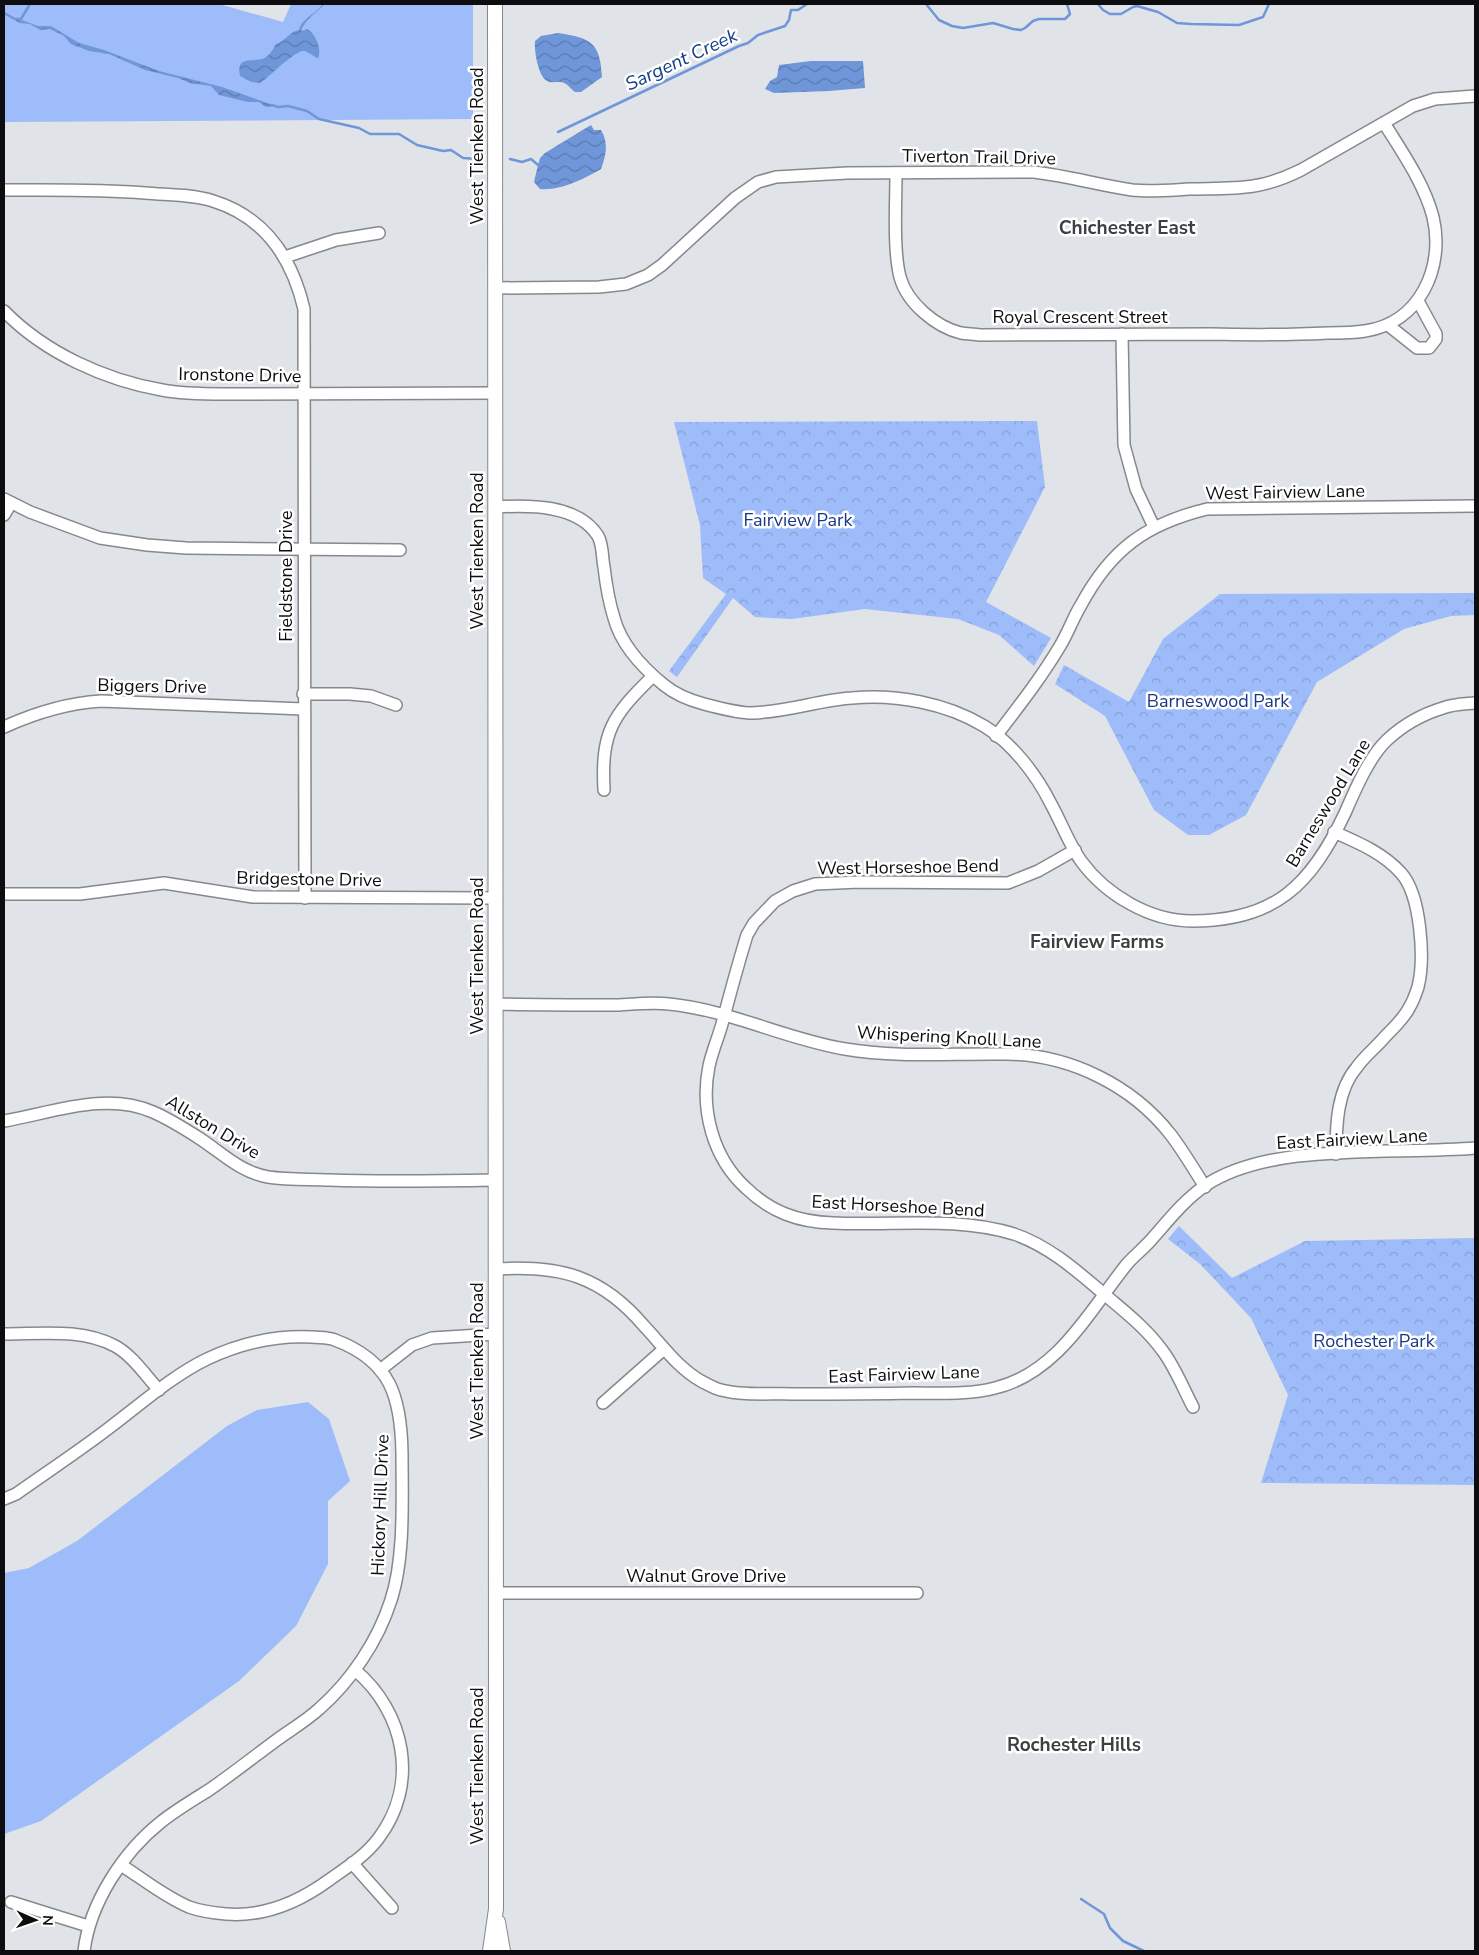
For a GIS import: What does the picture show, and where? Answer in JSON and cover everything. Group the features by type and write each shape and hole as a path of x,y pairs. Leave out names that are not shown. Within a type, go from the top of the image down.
{"street":[{"name":"West Tienken Road","path":"490,1951 496,1909 495,4"},
{"name":"Tiverton Trail Drive","path":"496,288 599,287 626,284 648,275 662,265 735,198 758,182 776,177 811,174 1034,172 1061,175 1135,190 1216,190 1258,187 1285,178 1301,170 1413,106 1435,99 1475,96"},
{"name":"Royal Crescent Street","path":"896,173 897,254 901,278 912,299 932,318 945,327 961,333 980,335 1292,335 1366,332 1388,325 1406,315 1426,289 1432,276 1436,255 1433,217 1418,178 1384,123"},
{"name":"Fieldstone Drive","path":"4,190 125,191 212,200 233,209 265,231 284,257 294,277 304,309 304,898"},
{"path":"284,257 336,240 379,233"},
{"path":"1388,325 1417,348 1429,348 1436,339 1436,334 1418,301"},
{"name":"Ironstone Drive","path":"4,311 16,323 76,363 133,383 162,390 189,394 496,393"},
{"path":"1122,334 1124,445 1136,489 1154,528"},
{"path":"4,515 8,501 30,512 100,538 147,545 186,548 400,550"},
{"name":"Barneswood Lane","path":"496,507 520,505 549,507 575,516 593,530 598,536 602,550 614,620 621,635 653,676 677,695 721,709 750,713 852,698 897,698 928,703 986,726 1014,752 1037,778 1081,861 1098,879 1130,903 1152,914 1165,917 1188,921 1236,918 1278,901 1292,891 1307,876 1318,861 1370,764 1385,742 1400,730 1426,715 1445,707 1475,703"},
{"name":"West Fairview Lane","path":"996,736 1044,673 1100,573 1135,538 1154,528 1181,516 1207,509 1475,506"},
{"path":"604,790 603,764 610,729 617,714 631,697 653,676"},
{"path":"303,694 371,696 396,705"},
{"name":"Biggers Drive","path":"4,727 42,712 83,702 101,701 303,709"},
{"path":"1334,832 1368,847 1402,874 1412,890 1418,913 1421,951 1418,987 1409,1008 1399,1023 1356,1068 1346,1085 1340,1100 1336,1131 1336,1154"},
{"name":"West Horseshoe Bend","path":"725,1015 748,935 754,923 775,901 793,891 815,884 859,882 1008,883 1038,871 1075,850"},
{"name":"Bridgestone Drive","path":"4,894 80,894 164,883 252,898 496,898"},
{"name":"Whispering Knoll Lane","path":"495,1004 669,1004 725,1015 819,1044 844,1049 890,1054 1009,1054 1037,1056 1074,1065 1130,1095 1150,1112 1170,1134 1204,1187"},
{"name":"East Horseshoe Bend","path":"725,1015 709,1066 706,1088 713,1140 722,1159 736,1179 761,1202 780,1213 830,1223 948,1223 1014,1234 1040,1245 1104,1294 1136,1321 1158,1344 1193,1406"},
{"name":"Allston Drive","path":"4,1121 79,1106 109,1103 134,1106 152,1111 201,1139 240,1167 268,1176 359,1181 496,1180"},
{"name":"East Fairview Lane","path":"496,1269 553,1270 573,1275 604,1288 626,1306 686,1372 720,1390 740,1393 954,1393 995,1388 1034,1373 1053,1357 1067,1342 1129,1262 1181,1206 1204,1187 1228,1174 1261,1163 1300,1156 1444,1151 1475,1148"},
{"path":"4,1334 69,1334 92,1338 116,1346 130,1358 159,1390"},
{"path":"380,1370 412,1345 432,1338 496,1334"},
{"name":"Hickory Hill Drive","path":"4,1499 16,1494 200,1362 229,1348 251,1342 292,1336 330,1338 352,1347 375,1364 389,1380 400,1415 402,1484 399,1566 391,1600 382,1622 355,1670 319,1709 215,1786 160,1822 121,1865 106,1888 88,1926 84,1951"},
{"path":"603,1403 664,1349"},
{"name":"Walnut Grove Drive","path":"496,1593 917,1593"},
{"path":"121,1865 189,1907 227,1914 256,1914 299,1899 352,1863 378,1839 390,1820 398,1799 402,1763 402,1749 393,1718 382,1698 355,1670"},
{"path":"352,1863 392,1908"},
{"path":"11,1902 88,1926"},
{"name":"West Tienken Road","path":"496,1909 503,1951"}],"green space":[{"path":"4,4 219,4 283,22 291,4 473,4 473,119 4,122"},
{"name":"Fairview Park","path":"1037,421 1045,487 986,602 1051,638 1034,666 999,635 958,619 865,609 792,619 755,617 733,598 677,677 669,671 726,594 703,578 700,525 674,422"},
{"name":"Barneswood Park","path":"1475,593 1475,615 1451,616 1404,629 1317,682 1246,815 1209,835 1188,835 1154,810 1105,716 1055,684 1064,665 1129,702 1163,639 1220,594"},
{"name":"Rochester Park","path":"1179,1226 1232,1278 1305,1241 1475,1238 1475,1485 1261,1483 1288,1395 1251,1318 1200,1264 1168,1239"},
{"path":"308,1402 329,1419 350,1481 328,1501 328,1564 296,1626 239,1681 41,1821 4,1834 4,1573 29,1568 77,1541 227,1426 257,1410"}],"water":[{"path":"325,4 309,19 301,30 307,29 315,38 319,46 318,58 304,51 300,52 288,59 260,83 252,82 240,76 239,70 242,63 267,57 276,44 299,30 303,22"},
{"path":"16,18 38,26 51,26 79,43 104,50 159,71 222,87 276,106 266,107 259,102 248,102 219,95 211,86 190,83 145,70 109,54 89,51 71,44 64,36 50,29 40,30 30,24 19,23 16,21"},
{"path":"558,33 586,40 592,44 599,56 602,77 581,92 575,92 564,83 547,81 539,69 535,41 541,36"},
{"path":"811,61 863,61 865,88 774,93 765,89 770,81 777,77 779,65"},
{"path":"591,125 594,130 601,130 604,135 606,145 601,169 564,186 540,189 534,182 540,158"}],"waterway":[{"path":"4,13 15,19 21,19 30,4"},
{"name":"Sargent Creek","path":"558,132 748,43 758,35 785,26 789,20 791,10 798,10 807,4"},
{"name":"Sargent Creek","path":"926,4 939,20 952,26 963,28 993,23 1021,30 1039,19 1065,19 1070,14 1067,4"},
{"name":"Sargent Creek","path":"1098,4 1110,14 1121,14 1137,6 1158,12 1177,23 1239,25 1263,17 1269,4"},
{"path":"272,105 278,107 288,106 307,111 319,119 359,128 370,134 399,134 417,145 443,151 451,150 463,158 478,159"},
{"path":"510,159 522,162 531,159 538,165"},
{"path":"1081,1899 1104,1914 1110,1928 1123,1941 1144,1951"}],"district":[{"name":"Chichester East","path":"1127,227"},
{"name":"Fairview Farms","path":"1097,941"},
{"name":"Rochester Hills","path":"1074,1744"}]}
